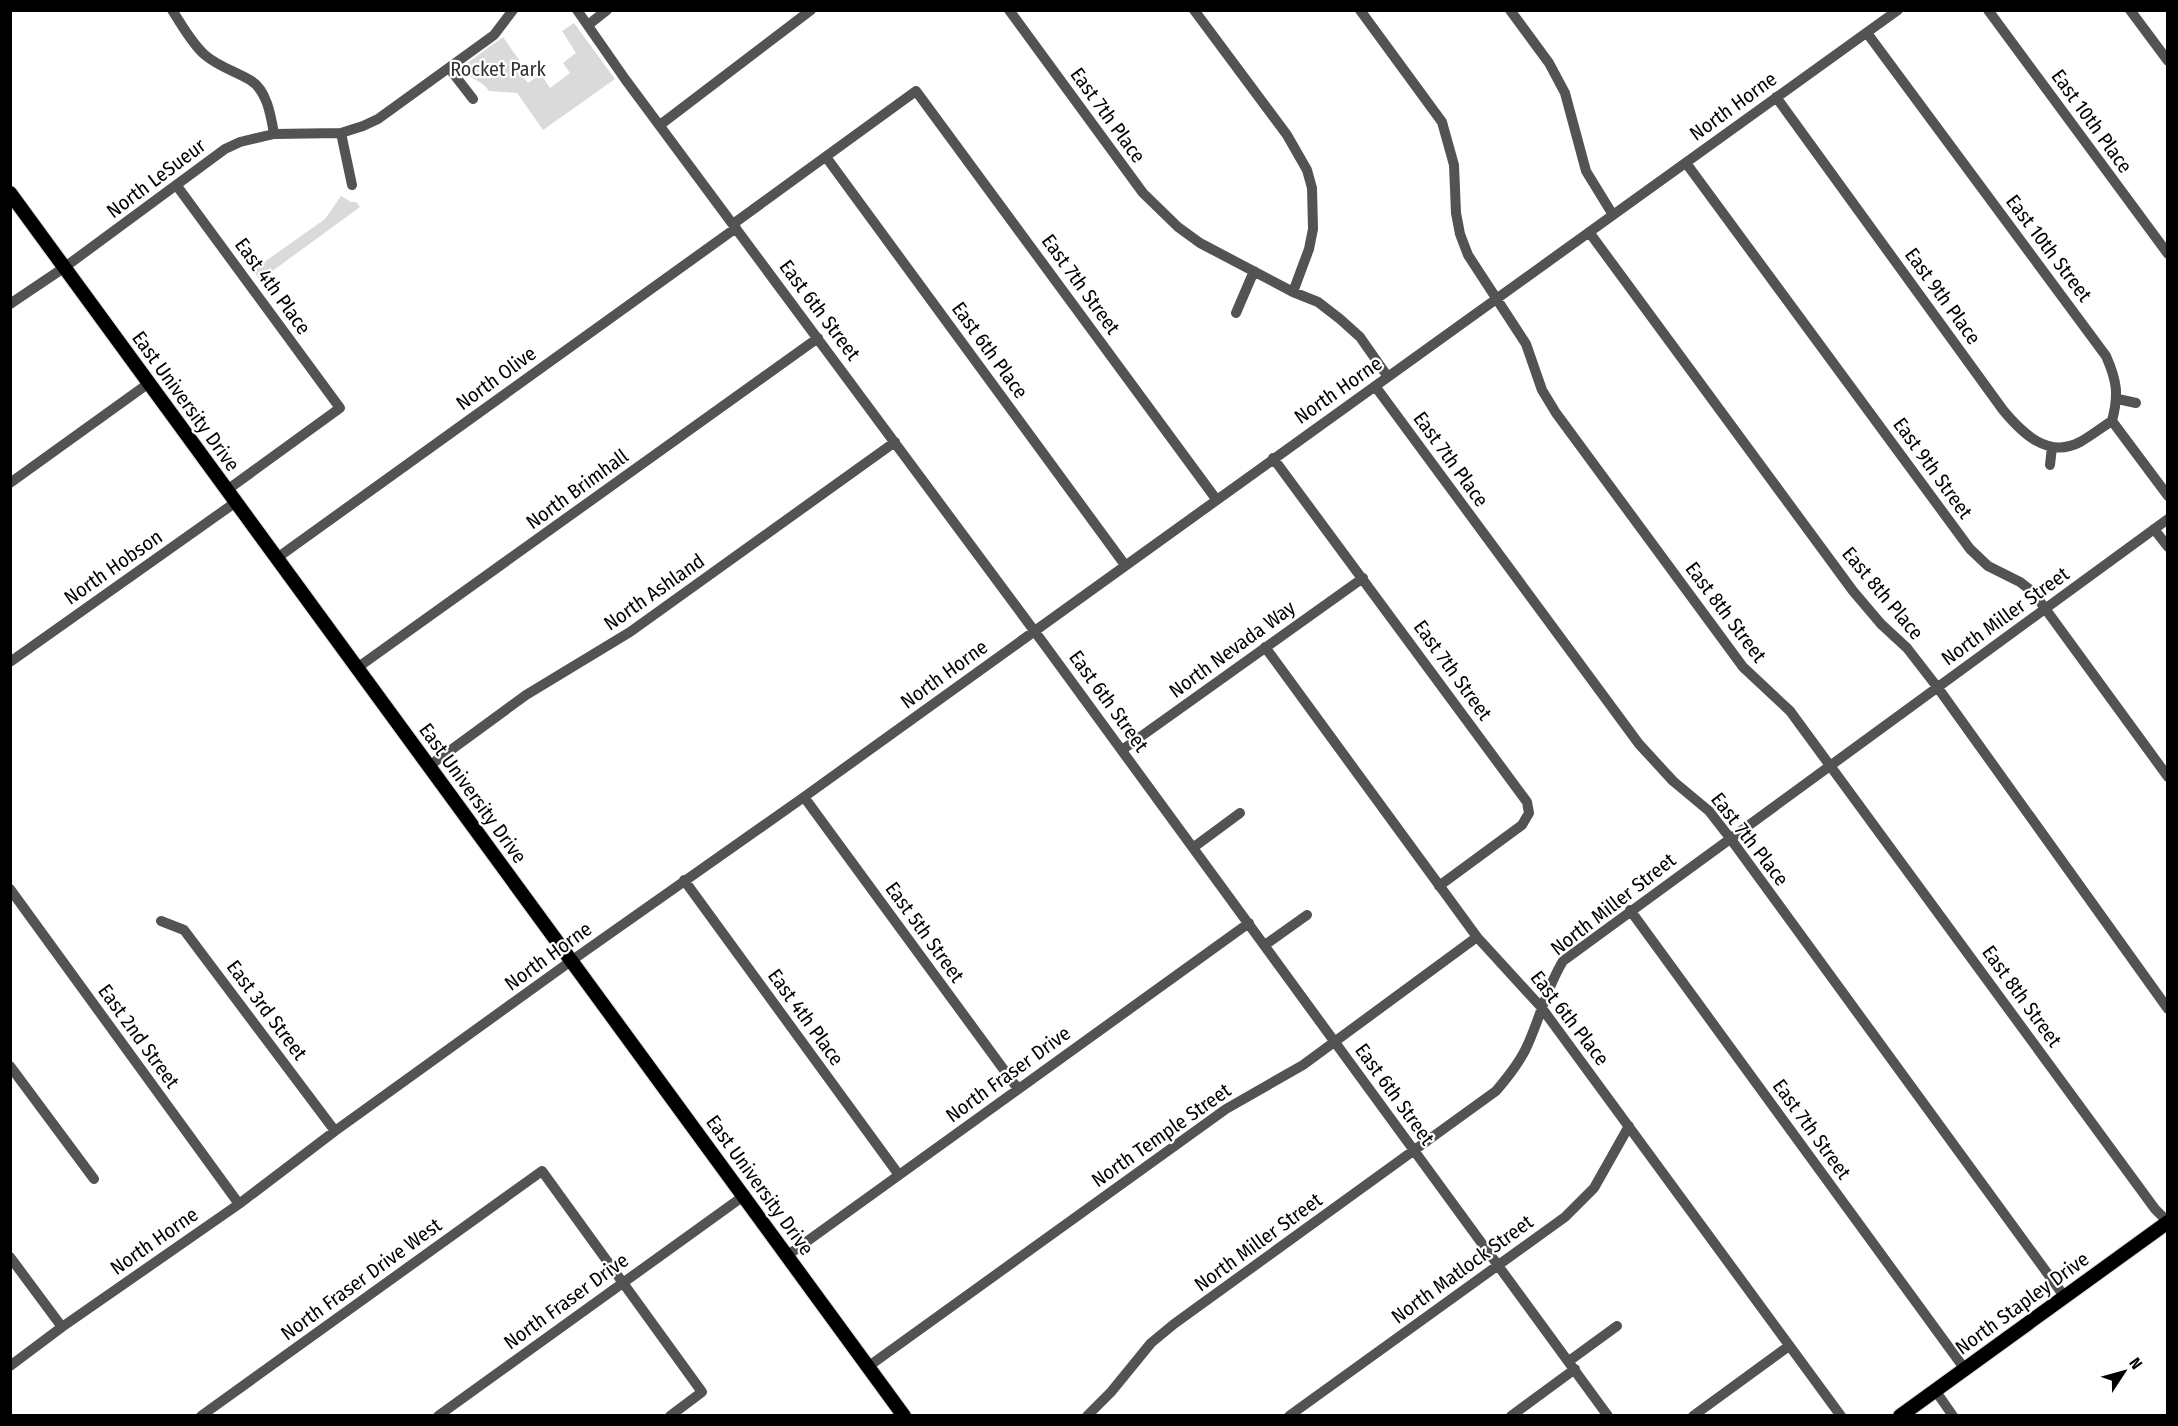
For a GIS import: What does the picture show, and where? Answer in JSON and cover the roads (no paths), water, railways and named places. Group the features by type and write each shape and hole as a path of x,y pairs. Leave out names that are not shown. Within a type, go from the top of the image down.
{"main road":[{"name":"East University Drive","path":"10,193 571,961 745,1195 904,1416"},
{"name":"North Stapley Drive","path":"1900,1416 2167,1222"}],"street":[{"path":"172,10 203,53 221,67 252,81 263,95 271,112 274,134"},
{"name":"North LeSueur","path":"10,304 65,267 225,149 248,140 274,134 342,133 378,119 494,35 513,10"},
{"name":"East 6th Street","path":"577,10 1194,847 1608,1416"},
{"path":"588,25 607,10"},
{"path":"660,125 811,10"},
{"name":"East 7th Place","path":"1009,10 1143,193 1170,220 1200,243 1293,292 1318,302 1360,337 1388,377"},
{"path":"1194,10 1287,135 1307,170 1312,188 1313,229 1309,249 1293,292"},
{"name":"East 8th Street","path":"1360,10 1442,122 1454,165 1456,213 1460,234 1476,270 1526,344 1542,390 1556,413 1743,667 1788,708 2155,1209 2167,1222"},
{"path":"1510,10 1549,63 1565,93 1586,171 1613,215"},
{"name":"North Horne","path":"10,1366 62,1327 239,1204 335,1131 571,961 804,797 1898,10"},
{"name":"East 10th Place","path":"1988,10 2168,254"},
{"path":"2130,10 2168,61"},
{"name":"East 10th Street","path":"1867,33 2106,356 2115,380 2118,399 2112,420"},
{"path":"449,69 473,99"},
{"name":"North Olive","path":"277,558 916,91"},
{"name":"East 7th Street","path":"916,91 1216,499"},
{"name":"East 9th Place","path":"1776,97 2003,410 2021,431 2034,440 2052,447"},
{"path":"342,133 351,184"},
{"name":"East 6th Place","path":"826,157 1125,565"},
{"name":"East 9th Street","path":"1686,163 1971,549 1988,566 2020,582 2033,592 2168,777"},
{"name":"East 4th Place","path":"177,186 340,408 227,490"},
{"name":"East 8th Place","path":"1589,232 1854,591 1881,624 1907,648 1938,688 2168,1009"},
{"path":"1236,313 1254,271"},
{"name":"North Brimhall","path":"357,668 818,338"},
{"path":"10,483 149,383"},
{"name":"East 7th Place","path":"1375,386 1639,744 1673,781 1709,811 1730,838 2064,1296"},
{"path":"2118,399 2136,403"},
{"path":"2050,465 2052,447 2079,442 2112,420 2168,496"},
{"name":"North Ashland","path":"429,766 526,695 630,632 895,442"},
{"name":"East 7th Street","path":"1273,458 1524,797 1528,807 1528,818 1522,825 1439,886"},
{"name":"North Hobson","path":"10,662 236,502"},
{"name":"North Miller Street","path":"1087,1416 1111,1392 1151,1343 1167,1330 1496,1091 1511,1073 1528,1045 1550,983 1563,961 2168,519"},
{"path":"2154,529 2168,547"},
{"name":"North Nevada Way","path":"1122,750 1363,578"},
{"name":"East 6th Place","path":"1265,648 1477,937 1541,1007 1841,1416"},
{"name":"East 5th Street","path":"804,797 1018,1089"},
{"path":"1194,847 1240,813"},
{"name":"East 4th Place","path":"684,880 900,1175"},
{"name":"East 2nd Street","path":"10,889 239,1204"},
{"name":"East 7th Street","path":"1630,910 1964,1368"},
{"path":"1265,945 1307,915"},
{"name":"East 3rd Street","path":"161,921 184,930 335,1131"},
{"name":"North Fraser Drive","path":"788,1255 1249,923"},
{"name":"North Temple Street","path":"868,1366 1226,1109 1303,1065 1477,937"},
{"path":"10,1066 94,1179"},
{"name":"North Matlock Street","path":"1289,1416 1499,1266 1581,1204 1594,1188 1629,1126"},
{"name":"North Fraser Drive West","path":"207,1414 542,1171 623,1282"},
{"name":"North Fraser Drive","path":"438,1416 745,1195"},
{"path":"10,1257 62,1327"},
{"path":"623,1282 702,1392 670,1416"},
{"path":"1511,1416 1617,1326"},
{"path":"1693,1416 1790,1346"},
{"path":"1935,1390 1953,1416"}],"park label":[{"name":"Rocket Park","path":"498,69"}]}
